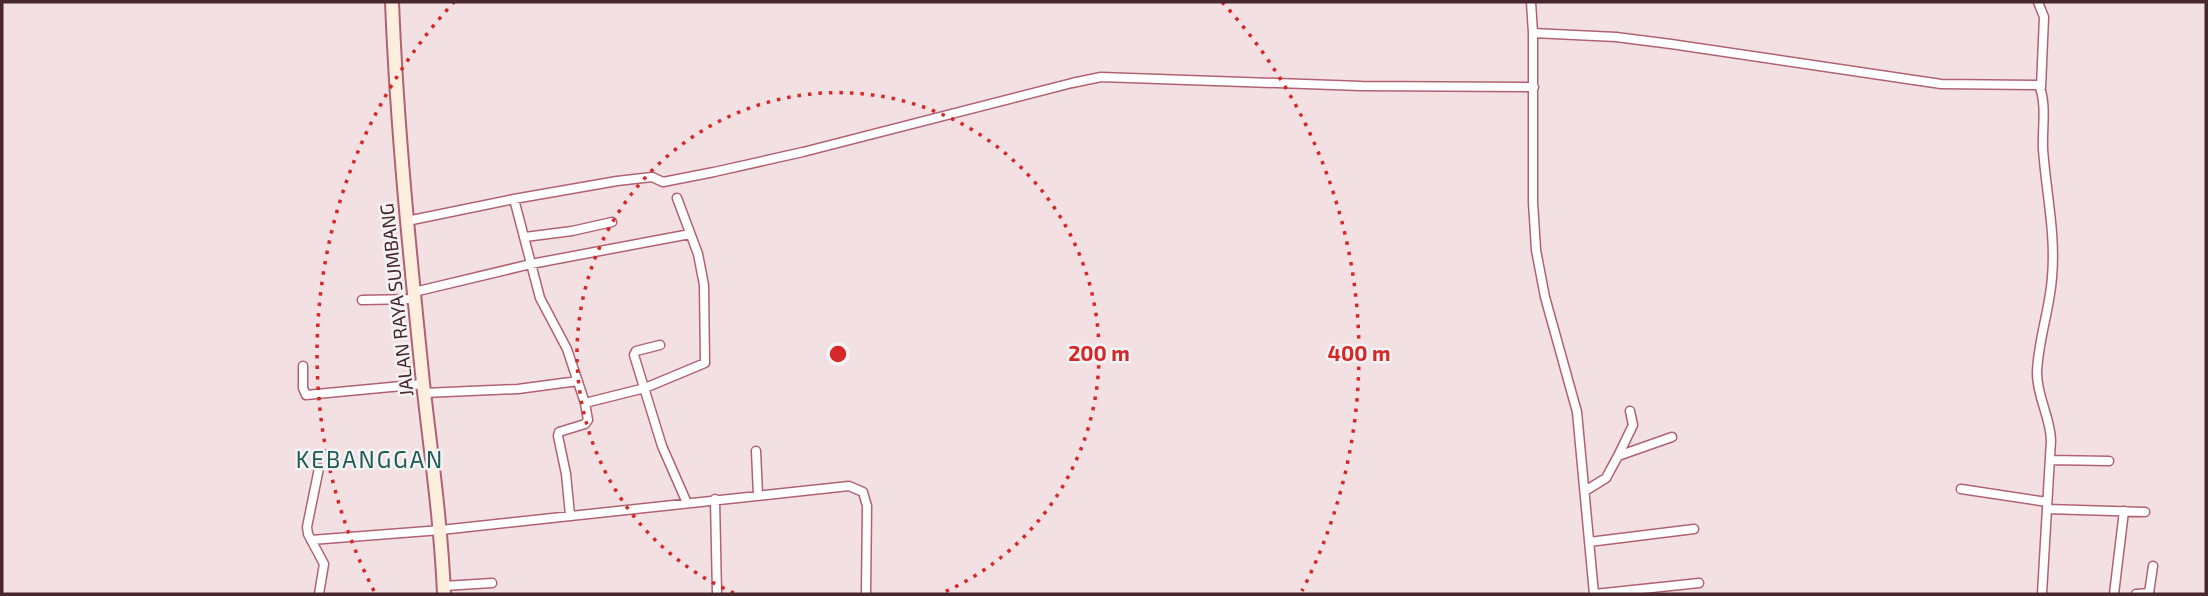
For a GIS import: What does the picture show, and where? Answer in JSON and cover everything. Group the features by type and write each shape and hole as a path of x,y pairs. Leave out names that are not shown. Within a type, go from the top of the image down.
{"street":[{"name":"JALAN RAYA SUMBANG","path":"392,2 399,140 441,530 444,590"},
{"path":"1531,2 1536,250 1545,297 1577,412 1595,594 1699,583"},
{"path":"2038,2 2044,26 2040,87 2047,199 2052,227 2052,276 2039,350 2037,383 2051,429 2042,594"},
{"path":"1533,33 1616,37 1941,84 2037,84 2040,87"},
{"path":"407,221 514,199 631,180 652,177 663,182 791,155 1072,83 1111,76 1360,86 1534,87"},
{"path":"585,403 645,388 703,365 706,359 704,285 698,254 677,198"},
{"path":"514,199 540,298 567,349 585,403 587,423 559,432 558,436 566,474 570,515"},
{"path":"525,237 612,222"},
{"path":"362,300 414,295 531,264 690,234"},
{"path":"660,345 635,353 662,446 687,503"},
{"path":"303,366 303,388 306,395 424,389 508,390 578,380"},
{"path":"1585,491 1606,478 1633,425 1630,411"},
{"path":"1618,456 1672,437"},
{"path":"756,451 758,495"},
{"path":"2051,460 2109,461"},
{"path":"319,468 307,527 307,534 324,564 319,594"},
{"path":"311,540 441,530 849,486 863,492 867,506 866,594"},
{"path":"1961,489 2047,505 2145,512"},
{"path":"715,499 717,594"},
{"path":"2114,594 2124,512"},
{"path":"1589,542 1694,529"},
{"path":"2136,594 2149,593 2153,566"},
{"path":"444,590 492,583"}],"district":[{"name":"KEBANGGAN","path":"370,459"}]}
